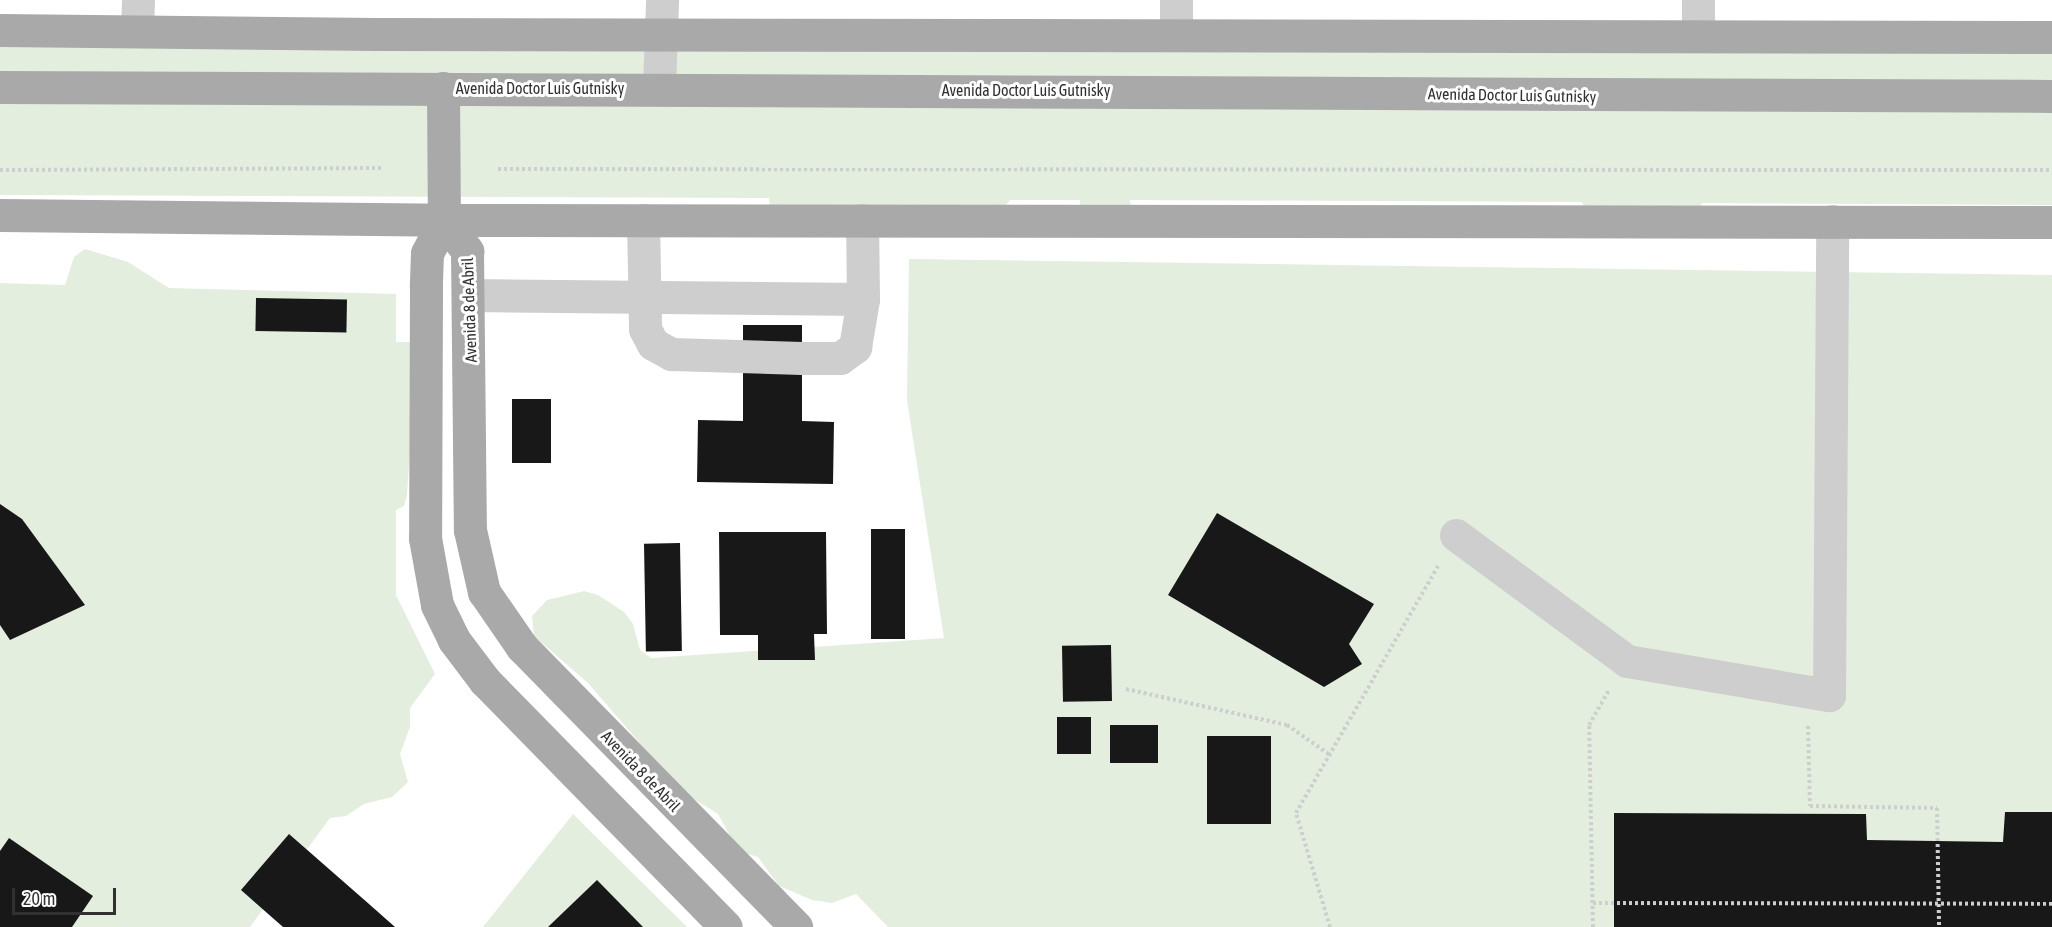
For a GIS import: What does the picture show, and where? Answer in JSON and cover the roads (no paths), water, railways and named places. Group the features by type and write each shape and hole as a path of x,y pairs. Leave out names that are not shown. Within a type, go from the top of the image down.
{"main road":[{"path":"0,30 138,15 378,34 662,32 2052,37"},
{"name":"Avenida Doctor Luis Gutnisky","path":"0,87 659,88 1585,97 2052,96"},
{"path":"443,88 444,220 427,253 425,538 437,605 454,640 485,681 726,927"},
{"path":"0,215 444,220 2052,222"},
{"name":"Avenida 8 de Abril","path":"444,220 467,251 470,295 470,530 484,592 522,647 796,927"},
{"path":"523,719 557,684"}],"street":[{"path":"659,88 662,0"},
{"path":"1176,0 1176,34"},
{"path":"1698,0 1698,36"},
{"path":"643,220 645,329 653,344 671,354 802,358 840,358 855,347 861,333 863,299 862,220"},
{"path":"1456,535 1627,661 1829,695 1832,222"},
{"path":"470,295 863,299"}]}
